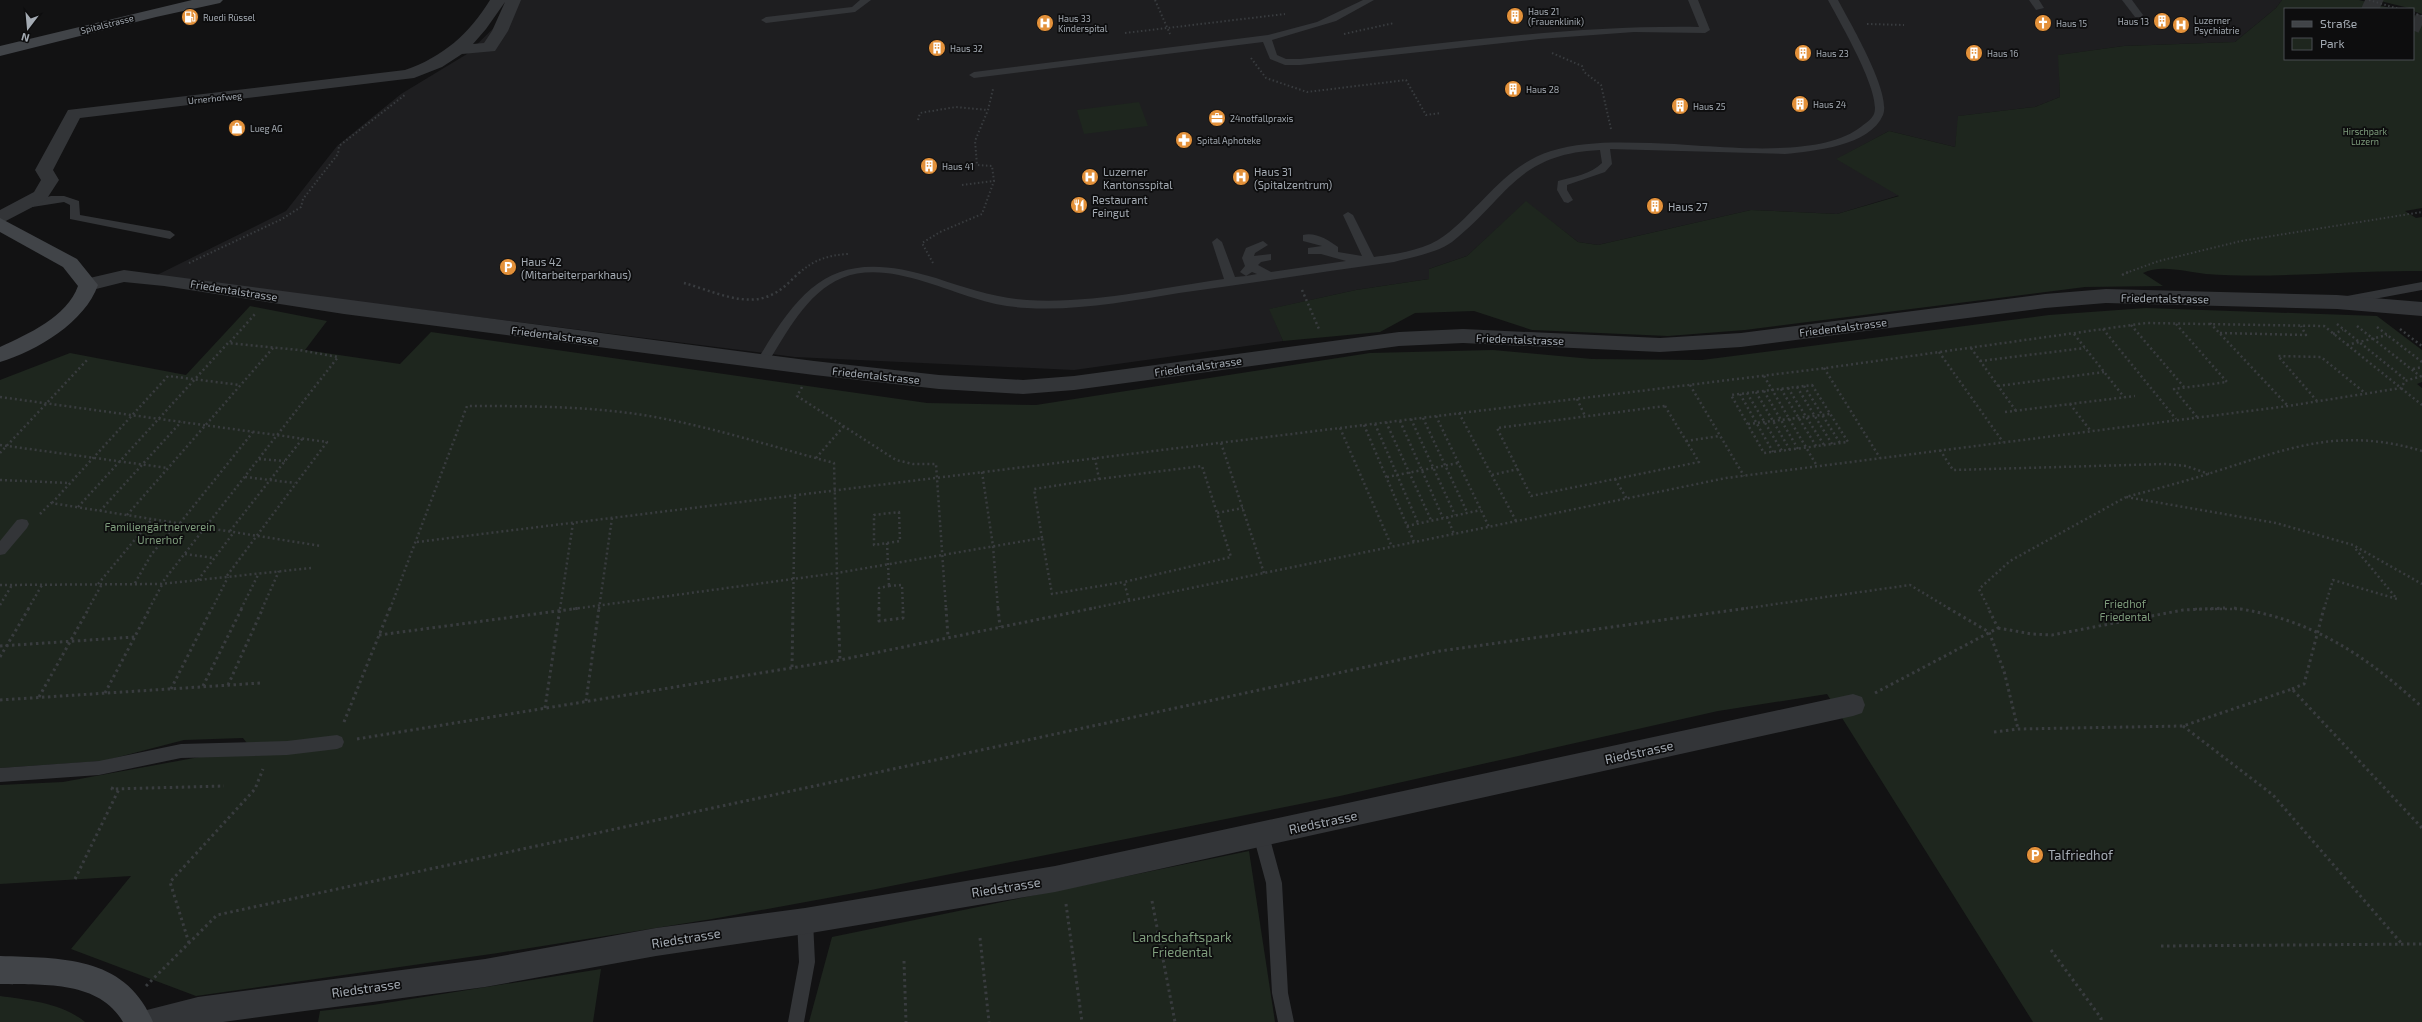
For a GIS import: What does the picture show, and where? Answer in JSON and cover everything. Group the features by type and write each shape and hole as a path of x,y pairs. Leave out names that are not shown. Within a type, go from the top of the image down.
{"main road":[{"name":"Spitalstrasse","path":"0,51 156,12 215,0"},
{"path":"0,224 70,263 88,285 83,299 58,322 29,341 0,355"},
{"path":"0,970 75,975 110,988 134,1013"}],"street":[{"name":"Urnerhofweg","path":"26,205 40,196 50,180 44,170 74,114 408,75 439,63 459,49 498,0"},
{"path":"459,49 489,48 500,31 513,0"},
{"path":"0,218 26,205"},
{"name":"Friedentalstrasse","path":"88,285 124,276 164,280 352,308 763,361 939,382 1023,387 1074,383 1399,339 1463,336 1660,345 1726,341 2044,301 2118,297 2337,302 2422,309"},
{"name":"Riedstrasse","path":"149,1022 198,1011 485,973 656,942 805,921 1055,879 1854,705"}],"lane":[{"path":"766,20 855,9 866,0"},
{"path":"974,75 1216,46 1232,41 1267,38 1337,19 1369,0"},
{"path":"1267,38 1273,56 1285,62 1300,62 1539,36 1634,29 1705,30 1693,0"},
{"path":"763,361 802,304 818,288 833,279 855,270 871,268 922,278 977,296 1027,305 1063,305 1106,300 1370,261 1426,249 1447,240 1518,172 1531,162 1551,153 1588,147 1688,147 1768,152 1806,149 1845,141 1866,130 1879,114 1879,96 1846,24 1832,0"},
{"path":"2127,0 2138,15"},
{"path":"1568,200 1562,190 1562,183 1601,170 1607,164 1605,147"},
{"path":"26,205 62,199 75,203 74,217 170,235"},
{"path":"1348,215 1370,261"},
{"path":"1217,242 1234,281"},
{"path":"1309,244 1322,250 1337,253 1343,257 1370,261"},
{"path":"1234,281 1265,251"},
{"path":"1331,267 1338,260 1337,253"},
{"path":"1250,266 1270,276"},
{"path":"2337,302 2422,286"},
{"path":"0,550 22,524"},
{"path":"0,775 99,768 181,751 271,748 337,742"},
{"path":"1261,835 1274,883 1280,993 1286,1022"},
{"path":"796,1022 807,962 805,921"}],"path":[{"path":"2369,0 2396,8"},
{"path":"1125,33 1287,14"},
{"path":"1337,35 1394,23"},
{"path":"1846,24 1904,24"},
{"path":"1539,36 1549,52 1582,66 1584,72 1601,85 1611,130 1618,130"},
{"path":"1307,92 1406,80 1426,115 1441,113"},
{"path":"977,165 975,141 988,110 993,93 992,84"},
{"path":"164,280 175,270 282,219 301,207 304,199 338,154 339,146 410,92"},
{"path":"918,120 920,113 956,107 988,110"},
{"path":"922,278 936,269 922,243 940,232 982,214 994,181 992,166 977,165 961,167"},
{"path":"962,185 994,181"},
{"path":"2118,297 2110,280 2135,268 2211,247 2320,226 2422,212"},
{"path":"1300,285 1317,321"},
{"path":"78,507 255,314"},
{"path":"2176,323 2227,382 2174,389 2197,417"},
{"path":"417,542 1764,376 2131,326 2176,323 2210,323 2324,326 2332,334 2422,405"},
{"path":"2210,323 2288,406"},
{"path":"2335,323 2407,380"},
{"path":"2356,325 2421,376"},
{"path":"2131,326 2185,388"},
{"path":"2219,333 2306,335 2301,326"},
{"path":"2376,326 2422,362"},
{"path":"2103,329 2176,420"},
{"path":"2332,334 2344,330"},
{"path":"2074,334 2124,397"},
{"path":"2347,345 2387,335"},
{"path":"105,693 162,584 338,357 230,343"},
{"path":"127,515 273,348"},
{"path":"1971,348 2016,412"},
{"path":"1980,361 2085,348"},
{"path":"1939,352 2003,442"},
{"path":"2317,401 2278,356 2321,357 2365,393"},
{"path":"0,453 88,360"},
{"path":"2412,369 2422,367"},
{"path":"1824,368 1880,458"},
{"path":"1998,386 2104,372"},
{"path":"22,524 35,518 51,503 168,376 240,385"},
{"path":"1764,376 1817,466"},
{"path":"337,742 840,660 1516,521 1744,476 2288,406 2401,388 2407,380 2421,376"},
{"path":"1690,385 1744,476"},
{"path":"1812,385 1848,442 1764,454 1731,395 1772,390 1812,385"},
{"path":"1804,386 1840,444"},
{"path":"1796,387 1832,444"},
{"path":"1788,388 1824,445"},
{"path":"1781,389 1816,446"},
{"path":"1764,391 1798,449"},
{"path":"1756,392 1790,450"},
{"path":"1747,393 1782,451"},
{"path":"1740,394 1773,452"},
{"path":"797,396 896,460 913,464 936,464 938,478 941,555 948,637"},
{"path":"2005,412 2016,412 2135,396"},
{"path":"0,397 327,442 227,577 171,689"},
{"path":"1577,399 1586,416"},
{"path":"2070,404 2090,431"},
{"path":"337,742 378,635 417,542 467,406 550,406 628,413 716,429 834,463 833,490 840,660"},
{"path":"1665,406 1699,462 1531,496 1497,428 1586,416 1665,406"},
{"path":"1459,413 1516,521"},
{"path":"1748,424 1830,414"},
{"path":"1436,416 1490,527"},
{"path":"1423,418 1467,512"},
{"path":"1411,419 1432,468 1455,515"},
{"path":"1400,421 1443,518"},
{"path":"100,511 181,422"},
{"path":"1386,422 1431,520"},
{"path":"1375,424 1418,523"},
{"path":"1364,425 1414,542"},
{"path":"816,458 844,426"},
{"path":"1340,428 1392,547"},
{"path":"134,584 151,555 253,432"},
{"path":"1686,441 1720,436"},
{"path":"230,532 303,438"},
{"path":"1998,628 1979,589 2010,561 2126,497 2209,474 2281,450 2334,440 2362,439 2390,442 2404,444 2422,451"},
{"path":"1221,443 1264,573"},
{"path":"0,445 168,468"},
{"path":"1940,450 1953,470 2165,464 2186,466 2209,474"},
{"path":"1095,458 1099,479"},
{"path":"259,459 285,461"},
{"path":"1386,477 1458,463"},
{"path":"1202,466 1231,557 1124,582 1052,594 1034,489 1099,479 1202,466"},
{"path":"1492,476 1518,469"},
{"path":"982,472 993,546 1000,627"},
{"path":"244,477 296,483"},
{"path":"1615,478 1627,499"},
{"path":"0,480 69,484"},
{"path":"792,667 794,495"},
{"path":"2126,497 2276,523 2352,545 2422,584"},
{"path":"51,503 321,546"},
{"path":"1217,513 1243,508"},
{"path":"1407,526 1481,510"},
{"path":"899,512 900,541 887,543 874,545 874,515 899,512"},
{"path":"1447,517 1454,534"},
{"path":"586,701 612,518"},
{"path":"39,698 100,584 152,519"},
{"path":"545,708 573,523"},
{"path":"198,580 234,532"},
{"path":"378,635 837,572 1042,538"},
{"path":"887,543 889,586"},
{"path":"1994,732 2018,729 2183,726 2304,684 2317,631 2333,580 2397,599 2352,545"},
{"path":"184,554 214,558"},
{"path":"0,585 162,584 312,568"},
{"path":"228,685 279,571"},
{"path":"203,687 259,573"},
{"path":"1124,582 1129,600"},
{"path":"0,605 12,585"},
{"path":"0,657 42,585"},
{"path":"902,585 903,618 879,621 879,588 889,586 902,585"},
{"path":"134,1013 189,943 217,915 853,776 1440,651 1910,585 1989,632 2004,671 2018,729"},
{"path":"1854,705 1998,628 2051,635 2186,610 2217,607 2261,612 2288,619 2317,631 2352,650 2422,707"},
{"path":"0,646 135,637"},
{"path":"0,700 261,683"},
{"path":"2292,689 2422,828"},
{"path":"2183,726 2273,795 2402,944"},
{"path":"189,943 170,882 255,789 271,748"},
{"path":"120,763 112,789 224,786"},
{"path":"75,879 119,789"},
{"path":"1152,901 1175,1022"},
{"path":"1067,919 1082,1022"},
{"path":"980,938 989,1022"},
{"path":"2161,946 2422,944"},
{"path":"2051,950 2101,1018 2101,1022"},
{"path":"904,961 906,1022"}],"shaded area":[{"name":"Luzerner Kantonsspital","path":"515,0 2282,0 2276,8 2235,42 2124,46 2059,55 2060,97 2035,107 1959,116 1955,147 1889,131 1837,159 1900,195 1837,214 1751,210 1598,245 1578,242 1526,202 1467,256 1429,269 1429,279 1356,290 1270,309 1283,341 1074,370 795,357 155,276 286,211 337,146 401,94 467,54 510,12"}],"green space":[{"name":"Hirschpark Luzern","path":"2282,0 2359,0 2390,8 2284,8 2284,60 2414,60 2414,15 2422,17 2422,208 2405,211 2416,218 2422,217 2422,271 2260,276 2206,274 2174,269 2158,269 2143,273 2163,286 2085,287 1745,330 1668,336 1532,330 1474,311 1415,313 1380,332 1283,341 1269,309 1356,290 1429,279 1429,269 1467,256 1526,201 1578,242 1598,245 1751,210 1837,214 1899,196 1836,159 1889,131 1955,147 1958,116 2035,107 2060,97 2058,55 2124,46 2235,42 2276,8"},
{"path":"2376,0 2422,0 2422,14 2414,11 2414,8"},
{"path":"1139,102 1148,126 1084,134 1077,110"},
{"name":"Friedhof Friedental","path":"250,306 327,321 305,350 400,364 431,332 927,403 1036,405 1370,353 1493,350 1592,359 1702,360 2049,315 2146,308 2377,316 2422,350 2422,382 2417,384 2422,388 2422,1022 2033,1022 1827,694 1718,711 1340,796 871,890 712,919 498,953 196,996 71,949 131,876 0,884 0,785 63,782 205,756 257,756 243,738 184,740 103,761 0,768 0,380 70,353 186,375"},
{"name":"Landschaftspark Friedental","path":"1249,851 1275,1022 809,1022 832,937"},
{"path":"601,969 593,1022 318,1022 320,1011 373,1005"},
{"path":"0,996 55,1006 66,1010 85,1022 0,1022"}],"tunnel":[{"path":"2365,0 2383,8"},
{"path":"2414,21 2422,25"}],"place":[{"name":"Haus 21 (Frauenklinik)","path":"1515,16"},
{"name":"Ruedi Rüssel","path":"190,17"},
{"name":"Haus 13","path":"2162,21"},
{"name":"Haus 33 Kinderspital","path":"1045,23"},
{"name":"Haus 15","path":"2043,23"},
{"name":"Luzerner Psychiatrie","path":"2181,25"},
{"name":"Haus 32","path":"937,48"},
{"name":"Haus 23","path":"1803,53"},
{"name":"Haus 16","path":"1974,53"},
{"name":"Haus 28","path":"1513,89"},
{"name":"Haus 24","path":"1800,104"},
{"name":"Haus 25","path":"1680,106"},
{"name":"24notfallpraxis","path":"1217,118"},
{"name":"Lueg AG","path":"237,128"},
{"name":"Spital Aphoteke","path":"1184,140"},
{"name":"Haus 41","path":"929,166"},
{"name":"Luzerner Kantonsspital","path":"1090,177"},
{"name":"Haus 31 (Spitalzentrum)","path":"1241,177"},
{"name":"Restaurant Feingut","path":"1079,205"},
{"name":"Haus 27","path":"1655,206"},
{"name":"Haus 42 (Mitarbeiterparkhaus)","path":"508,267"},
{"name":"Talfriedhof","path":"2035,855"}],"park label":[{"name":"Familiengärtnerverein Urnerhof","path":"160,532"}]}
